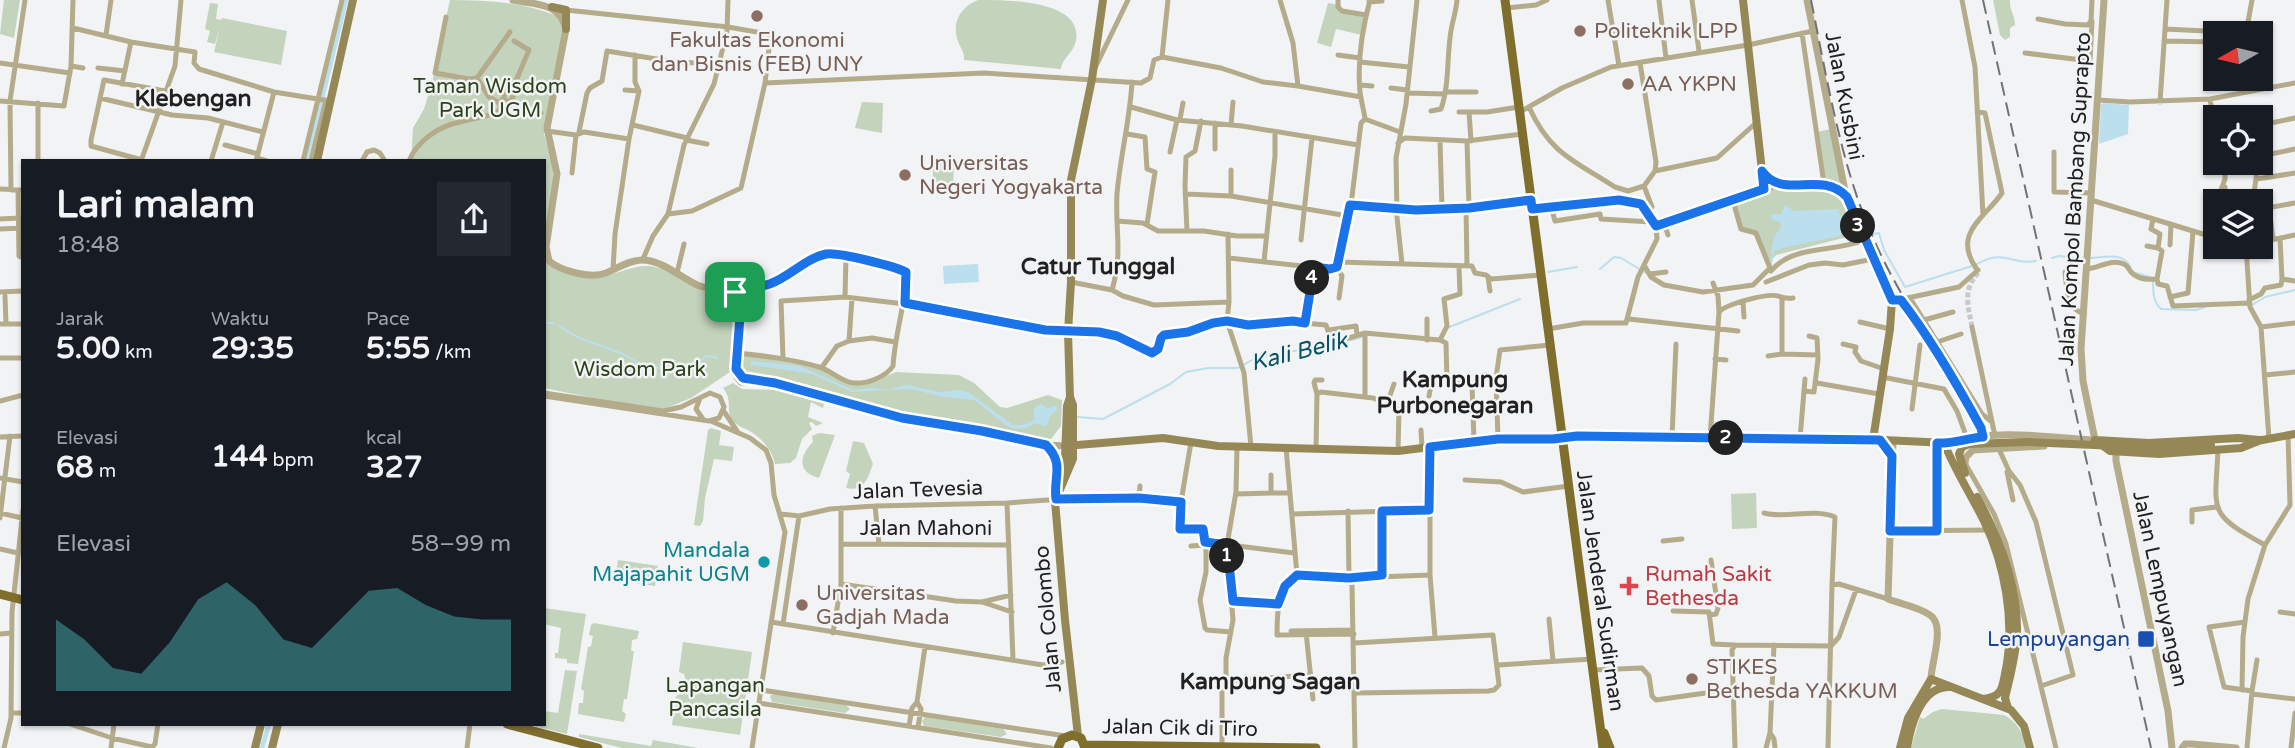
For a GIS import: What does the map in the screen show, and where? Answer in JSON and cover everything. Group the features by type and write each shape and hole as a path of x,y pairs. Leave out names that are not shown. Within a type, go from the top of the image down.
{"main road":[{"path":"317,159 324,99 351,0"},
{"name":"Jalan Colombo","path":"1077,736 1054,487 1069,446 1073,405 1070,397 1068,332 1071,180 1092,76 1103,0"},
{"path":"1742,0 1762,171 1779,184 1824,184 1836,188 1847,197"},
{"name":"Jalan Jenderal Sudirman","path":"1505,4 1522,109 1522,134 1601,729 1600,747"},
{"path":"552,7 566,9 566,29"},
{"name":"Jalan Kusbini","path":"1847,197 1873,259 1896,300 1879,394 1877,440"},
{"path":"2096,443 2109,451 2143,454 2215,448 2292,435"},
{"path":"1069,446 1163,438 1237,447 1398,451 1498,439 1577,436 1862,439 1944,443 2142,443 2238,438 2265,440"},
{"path":"1968,441 1959,454 1965,474 1994,530 2015,605 2005,698 2008,708 2024,726 2030,748"},
{"path":"1944,443 1994,530"},
{"path":"2096,443 2162,448 2215,448"},
{"name":"Jalan Colombo","path":"1056,499 1072,463 1069,446"},
{"path":"0,594 18,599"},
{"path":"1983,699 1995,697 2000,693 2011,655"},
{"path":"1900,748 1908,718 1931,679 2008,708"},
{"path":"1907,748 1912,724 1927,696 1936,689 1953,688"},
{"path":"255,748 260,726"},
{"path":"272,748 278,726"},
{"path":"515,726 598,748"},
{"path":"1601,729 1607,736 1610,748"},
{"path":"1058,748 1060,741 1066,736 1077,736 1085,746"},
{"name":"Jalan Cik di Tiro","path":"1085,746 1316,748"}],"street":[{"path":"21,257 10,101 13,66 25,0"},
{"path":"0,101 64,106 70,70 74,0"},
{"path":"106,35 111,0"},
{"path":"141,159 175,66 181,0"},
{"path":"311,159 342,0"},
{"path":"513,0 552,7 564,19 566,29 547,131 557,174 546,247 549,261 590,275 599,275 643,260 653,261 704,287 736,293"},
{"path":"643,260 653,236 668,214 686,139 709,94 720,64 728,27 728,0"},
{"path":"1092,76 1128,0"},
{"path":"1162,57 1168,0"},
{"path":"1280,0 1293,43 1298,86"},
{"path":"1338,0 1338,7 1342,11 1366,15"},
{"path":"1402,264 1396,158 1417,0"},
{"path":"1431,111 1441,109 1445,93 1450,34 1457,0"},
{"path":"1505,4 1536,5 1547,0"},
{"path":"1608,0 1619,66"},
{"path":"1659,0 1667,58"},
{"path":"1692,0 1699,51"},
{"name":"Jalan Kusbini","path":"1807,0 1847,197"},
{"path":"1962,0 1975,67 1983,215"},
{"path":"2025,53 2090,61 2092,0"},
{"name":"Jalan Kompol Bambang Suprapto","path":"2096,443 2081,369 2104,0"},
{"path":"2160,102 2167,0"},
{"path":"2248,21 2252,0"},
{"path":"1339,298 1342,275 1338,264 1362,123 1365,119 1361,97 1360,60 1366,15 1369,1 1382,1"},
{"path":"566,9 768,34 770,39 765,83 741,188 692,211 668,214"},
{"path":"446,17 435,73 477,78 510,32"},
{"path":"2038,19 2076,25 2088,25 2092,21 2103,22"},
{"path":"73,28 131,42 195,52 194,63 199,69 274,92 324,99"},
{"path":"2165,29 2203,31"},
{"path":"1459,111 1522,109 1608,68 1748,45 1813,31"},
{"path":"1802,33 1824,184"},
{"path":"410,159 417,146 441,128 460,121 488,117 504,104 515,90 515,83 529,50 513,41"},
{"path":"2164,41 2203,42"},
{"path":"122,84 131,42"},
{"path":"572,173 577,134 588,90 603,78 607,51 675,62 720,64"},
{"path":"613,270 614,243 629,139 639,91 635,82 635,55"},
{"path":"1338,55 1409,67"},
{"path":"765,83 984,73 1092,76 1132,82 1149,80 1154,60 1162,57 1221,68 1263,82 1361,97"},
{"path":"0,63 70,70 83,68"},
{"path":"1522,109 1550,144 1560,152 1622,190 1635,190 1644,186 1655,171 1656,162 1640,63"},
{"path":"98,68 125,71"},
{"path":"477,78 489,97 504,104 541,113"},
{"path":"137,159 91,146 90,140 104,80 165,91"},
{"path":"1112,290 1119,258 1118,186 1131,107 1132,82"},
{"path":"2273,87 2295,83"},
{"path":"1360,85 1372,86"},
{"path":"1391,88 1445,93 1476,92"},
{"path":"625,90 639,91"},
{"path":"2098,100 2160,102 2210,99 2249,91"},
{"path":"225,145 257,158 274,92"},
{"path":"1811,96 1826,94"},
{"path":"100,99 263,132"},
{"path":"304,159 324,99"},
{"path":"2210,99 2211,105"},
{"path":"1231,125 1233,102"},
{"path":"38,103 38,159"},
{"path":"1170,152 1183,103"},
{"path":"1131,107 1178,119 1358,145"},
{"path":"1467,266 1469,112"},
{"path":"1977,112 1985,113 2002,193 1973,226 1968,250 1975,267 1959,287 1896,300 1934,349 1967,403 1983,437"},
{"path":"2273,123 2295,118"},
{"path":"1365,119 1400,132"},
{"path":"1186,231 1186,156 1195,151 1201,121"},
{"path":"212,159 223,122"},
{"path":"1655,171 1717,158 1757,122"},
{"path":"1215,123 1215,149"},
{"path":"634,125 707,145"},
{"path":"1816,130 1833,128"},
{"path":"547,131 629,139"},
{"path":"1264,261 1275,133"},
{"path":"1127,134 1145,137 1147,169 1156,173 1147,224"},
{"path":"1398,143 1405,138 1469,141 1522,134"},
{"path":"1301,240 1312,138"},
{"path":"1440,141 1442,209"},
{"path":"2273,154 2295,149"},
{"path":"363,159 367,152 374,150 384,159"},
{"path":"2054,152 2054,192 2091,197 2203,234"},
{"path":"1231,170 1231,196"},
{"path":"1762,171 1764,189"},
{"path":"2256,189 2258,178 2295,173"},
{"path":"2221,189 2225,178"},
{"path":"2225,178 2225,189"},
{"path":"1550,206 1555,221 1600,214 1601,219 1654,224 1733,201 1779,184"},
{"path":"1644,186 1652,207"},
{"path":"0,189 18,190"},
{"path":"1185,194 1231,196 1348,216"},
{"path":"1350,205 1442,209 1532,204 1550,206 1619,200 1643,205 1654,224 1657,239 1643,268 1626,323 1583,323 1548,329"},
{"path":"1733,201 1741,229 1756,233 1769,264 1770,268 1757,284"},
{"path":"2273,206 2295,203"},
{"path":"0,219 19,218"},
{"path":"2153,219 2151,229 2160,234 2158,248"},
{"path":"1117,220 1147,224 1158,230 1266,236"},
{"path":"1664,223 1668,235"},
{"path":"2170,245 2171,224"},
{"path":"0,229 21,228"},
{"path":"2170,297 2189,293 2193,231"},
{"path":"1228,234 1227,321 1242,365 1251,447"},
{"path":"2273,239 2295,235"},
{"path":"2147,246 2162,251 2155,279 2158,284 2167,286 2173,306 2249,303 2261,294 2264,288 2281,285 2280,238"},
{"path":"1643,268 1661,287 1717,293 1757,284 1783,260 1864,240"},
{"path":"677,273 684,244"},
{"path":"736,293 744,285 756,286 777,281 821,256 831,254 906,272 905,303 898,320 891,369 869,382 847,382 822,367 783,358 737,354"},
{"path":"846,257 849,341"},
{"path":"1228,258 1330,269 1338,264 1472,266 1475,273 1491,279 1541,275"},
{"path":"1766,282 1809,265 1843,265 1873,259"},
{"path":"2247,259 2249,303 2260,327 2265,375 2265,440"},
{"path":"2086,262 2091,270 2099,265 2121,263 2127,266 2133,275 2147,280 2155,279"},
{"path":"1305,323 1314,267"},
{"path":"1441,341 1447,326 1444,299 1460,294 1459,267"},
{"path":"1643,268 1657,282 1672,288 1717,293"},
{"path":"1650,274 1665,272"},
{"path":"2065,272 2070,303 2076,311 2084,314"},
{"path":"1488,277 1490,291"},
{"path":"2282,279 2295,281"},
{"path":"1071,282 1112,290 1154,305 1229,303"},
{"path":"1710,438 1719,312 1713,283"},
{"path":"2,295 21,291"},
{"path":"736,293 741,303 736,369 743,378 775,383 902,418 1046,445 1069,446"},
{"path":"2,295 14,295"},
{"path":"2,295 3,324 21,324"},
{"path":"1719,312 1724,307 1743,302 1777,296 1782,299 1793,298"},
{"path":"783,358 783,300 848,298 905,303 1027,328 1099,332 1117,336 1152,353 1158,349 1164,335 1188,332 1227,321 1248,325 1293,321 1326,325 1331,340 1336,342 1357,335 1402,334 1446,343 1447,383"},
{"path":"1910,298 1982,414 1992,422"},
{"path":"1782,299 1782,354"},
{"path":"1743,302 1744,317"},
{"path":"1924,320 1953,312"},
{"path":"1629,317 1738,331"},
{"path":"1427,319 1427,340"},
{"path":"1860,322 1890,329"},
{"path":"2260,327 2295,323"},
{"path":"1329,330 1356,326 1357,335"},
{"path":"1972,327 1995,436"},
{"path":"1937,342 1961,334"},
{"path":"1365,335 1365,397"},
{"path":"1804,391 1814,392 1817,380 1816,338 1809,336"},
{"path":"822,367 837,346 849,341 872,338 895,342"},
{"path":"1672,438 1676,344"},
{"path":"1843,344 1856,347 1855,352 1861,360 1883,373 1947,392 1968,441 1995,436 2052,442"},
{"path":"1498,439 1496,378 1500,350 1550,345"},
{"path":"1912,409 1920,347 1934,349"},
{"path":"1768,356 1818,355"},
{"path":"0,358 21,358"},
{"path":"1715,359 1726,360"},
{"path":"2265,375 2295,372"},
{"path":"1800,439 1805,377 1879,394"},
{"path":"1316,449 1317,394 1314,380 1322,380"},
{"path":"1387,404 1394,384"},
{"path":"1429,396 1433,384 1472,384 1474,442"},
{"path":"1317,394 1321,392 1365,397 1400,411 1398,451"},
{"path":"708,393 717,395 723,402 723,410 719,418 709,421 546,394 663,411 679,408 708,393"},
{"path":"0,401 21,396"},
{"path":"702,396 696,409 700,417 737,431 758,443 768,454 774,495 785,535 752,748"},
{"path":"723,410 737,431"},
{"path":"1421,430 1426,447 1435,637"},
{"path":"2242,691 2245,622 2250,592 2265,545 2288,508 2292,435"},
{"path":"10,436 2,478 0,515 21,518"},
{"path":"0,437 21,436"},
{"path":"1965,474 1964,461 1967,454 1973,450 2072,439 2096,443"},
{"path":"1877,440 1892,456"},
{"path":"1888,599 1893,441"},
{"path":"1191,442 1181,502 1180,529 1203,529 1206,572 1200,600 1205,628 1231,632"},
{"path":"2116,452 2126,442"},
{"path":"1937,531 1944,443"},
{"path":"2142,443 2140,446 2143,454"},
{"path":"1046,445 1055,458 1058,476"},
{"path":"1222,746 1222,688 1226,681 1233,601 1227,545 1236,494 1237,447"},
{"path":"1286,447 1297,575"},
{"path":"1998,447 2020,485 2036,522 2073,675 2041,686"},
{"path":"2215,448 2216,507 2220,516 2265,545"},
{"name":"Jalan Lempuyangan","path":"2116,452 2122,496 2168,711 2172,748"},
{"path":"1890,531 1994,530 1964,461"},
{"path":"2005,463 2013,500"},
{"path":"1271,475 1271,493"},
{"path":"2,478 21,482"},
{"path":"1465,480 1501,482 1523,492 1569,486"},
{"path":"1139,498 1140,486"},
{"path":"1236,494 1289,493"},
{"name":"Jalan Tevesia","path":"781,514 799,516 841,508 1056,499 1139,498 1181,502"},
{"path":"1007,503 1013,660"},
{"path":"875,506 879,544"},
{"path":"2182,511 2216,507"},
{"path":"833,633 841,584 841,508"},
{"path":"1292,514 1429,510"},
{"path":"2192,510 2192,522"},
{"path":"1348,511 1349,578 1352,584 1354,632 1355,748"},
{"path":"1382,511 1382,575"},
{"path":"1764,513 1778,517 1805,513 1835,517 1828,748"},
{"path":"783,624 799,516"},
{"path":"1664,541 1682,539"},
{"path":"4,748 11,713 11,633 18,599 18,553 21,540"},
{"name":"Jalan Mahoni","path":"842,544 1009,545"},
{"path":"1191,546 1227,545 1294,553"},
{"path":"0,549 18,553"},
{"path":"1673,611 1716,614 1718,608 1711,560"},
{"path":"1354,632 1277,633 1278,604 1285,586 1297,575 1349,578 1430,575"},
{"path":"841,584 956,601 982,602 1011,595"},
{"path":"1832,585 1839,584 1930,615 1937,622 1938,631 1931,679"},
{"path":"1710,615 1713,644 1733,647 1831,646 1839,637 1856,590"},
{"path":"1233,601 1278,604"},
{"path":"982,602 1012,612"},
{"path":"2015,605 2041,686 2056,748"},
{"path":"2280,612 2295,614"},
{"path":"1549,619 1553,661"},
{"path":"2245,622 2209,627 2224,687 2295,699"},
{"path":"772,623 1043,665 1062,662"},
{"path":"0,634 11,633"},
{"path":"1306,633 1313,699"},
{"path":"1354,643 1493,635 1499,685 1492,690 1354,693"},
{"path":"1766,748 1770,733 1774,645"},
{"path":"909,726 912,708 917,702 925,647"},
{"path":"1733,647 1735,748"},
{"path":"1498,665 1592,659"},
{"path":"2248,748 2257,660"},
{"path":"1593,670 1642,668 1649,676 1652,696 1656,700 1734,689"},
{"path":"1226,681 1310,675"},
{"path":"762,690 1066,736"},
{"path":"917,702 921,709 918,727"},
{"path":"760,703 1051,748"},
{"path":"853,718 855,704"},
{"path":"11,713 21,713"},
{"path":"2291,748 2295,713"},
{"path":"77,726 152,747 155,744 158,726"},
{"path":"111,748 114,726"},
{"path":"467,748 470,726"},
{"path":"1009,741 1011,728"},
{"path":"1770,733 1775,748"},
{"path":"2171,734 2183,746 2213,744 2236,748"}],"green space":[{"path":"4,0 20,0 14,38 0,34"},
{"name":"Taman Wisdom Park UGM","path":"450,0 518,5 557,16 564,28 544,134 553,167 546,227 546,159 411,159 413,128 424,109"},
{"path":"978,0 1040,5 1068,17 1075,27 1076,40 1061,69 964,60 956,32 957,20 963,10"},
{"path":"1993,0 2010,0 2015,25 2010,28 2010,37 2005,40 2000,35"},
{"path":"210,3 218,4 216,19 287,31 281,65 214,52 220,27 215,44 207,42 210,31 205,29"},
{"path":"1328,3 1341,5 1340,11 1365,15 1362,35 1336,29 1331,47 1317,43"},
{"path":"862,102 883,103 882,133 855,128"},
{"path":"1831,129 1843,187 1825,181 1817,132"},
{"path":"933,162 954,162 953,188 933,187"},
{"path":"1770,181 1823,184 1847,199 1859,234 1776,255 1767,266 1751,229 1740,231 1733,199"},
{"name":"Wisdom Park","path":"546,263 564,273 590,277 638,267 656,267 704,290 737,298 733,353 818,366 847,382 873,382 896,372 959,375 974,383 1000,407 1007,408 1048,395 1062,400 1061,426 1051,439 1031,438 976,425 917,418 870,408 779,380 748,375 739,366 691,398 664,409 546,388"},
{"path":"733,383 742,389 826,396 823,408 811,402 808,417 823,423 816,426 812,422 809,423 812,429 802,439 796,458 790,463 775,464 764,443 731,418 728,397 723,388"},
{"path":"711,428 721,431 719,445 734,447 732,461 714,459 700,526 694,525 708,430"},
{"path":"819,433 835,435 819,478 807,472 802,464 805,453 813,442 812,436"},
{"path":"853,441 864,443 873,464 864,484 852,489 846,488 850,474 846,471"},
{"path":"1756,493 1757,528 1732,529 1731,494"},
{"path":"618,560 658,566 655,586 615,580"},
{"path":"546,608 586,614 578,664 555,658 561,628 546,624"},
{"path":"594,623 639,631 637,639 632,640 631,651 634,651 627,699 624,699 622,711 626,714 624,722 578,714 579,703 583,703 584,691 581,689 588,647 591,646 593,636 589,635"},
{"name":"Lapangan Pancasila","path":"683,642 752,652 740,735 672,725 676,696 684,692 687,685 684,674 679,672"},
{"path":"565,670 577,671 567,734 534,726 546,726 546,711 558,713"},
{"path":"774,694 846,705 850,709 845,713 772,702 770,696"},
{"path":"1942,709 2004,715 2019,728 2025,748 1911,748 1920,717 1923,719"},
{"path":"925,717 1003,729 1007,734 1001,737 924,726 922,721"},
{"path":"579,734 651,746 653,740 698,748 622,748 579,737"}],"water":[{"path":"2101,105 2129,105 2128,134 2099,144"},
{"path":"1785,205 1794,211 1838,209 1846,229 1839,236 1782,248 1771,253 1781,222 1772,220 1771,217 1772,214 1781,214"},
{"path":"978,264 979,282 944,284 943,266"},
{"path":"751,361 800,366 853,390 886,390 907,385 939,392 968,392 1013,425 1032,421 1034,408 1041,404 1047,408 1056,406 1058,409 1050,416 1047,425 1035,423 1027,428 1015,429 1007,426 974,400 911,389 852,392 812,374 751,365"}],"waterway":[{"path":"307,159 346,0"},
{"name":"Kali Belik","path":"1842,232 1849,241 1857,239"},
{"name":"Kali Belik","path":"1874,234 1879,233 1884,250 1905,287 1972,266"},
{"name":"Kali Belik","path":"1771,265 1773,253"},
{"name":"Kali Belik","path":"2052,258 2059,256 2085,259"},
{"name":"Kali Belik","path":"1600,269 1614,257 1621,258 1646,273"},
{"name":"Kali Belik","path":"1977,264 1995,257 2036,261"},
{"name":"Kali Belik","path":"2091,258 2118,257 2130,266"},
{"name":"Kali Belik","path":"1548,272 1577,267"},
{"name":"Kali Belik","path":"2136,273 2150,277"},
{"name":"Kali Belik","path":"2153,281 2155,300 2161,309 2196,310 2205,307"},
{"name":"Kali Belik","path":"2252,305 2265,297 2295,290"},
{"name":"Kali Belik","path":"1447,328 1520,299"},
{"name":"Kali Belik","path":"546,323 554,323"},
{"name":"Kali Belik","path":"559,326 577,337 623,354 644,366 686,370 707,356 717,358"},
{"name":"Kali Belik","path":"1351,340 1363,337"},
{"name":"Kali Belik","path":"1077,417 1103,419 1170,384 1186,372 1208,368 1238,368 1252,360 1271,355 1336,344"},
{"path":"262,748 268,726"}],"tunnel":[{"path":"1972,327 1968,292 1979,272"}],"railway":[{"path":"1811,0 1843,149 1860,206 1882,257 1907,303 1977,413"},
{"path":"1983,0 2151,748"}],"place":[{"name":"Fakultas Ekonomi dan Bisnis (FEB) UNY","path":"757,16"},
{"name":"Politeknik LPP","path":"1580,31"},
{"name":"AA YKPN","path":"1628,84"},
{"name":"Universitas Negeri Yogyakarta","path":"905,175"},
{"name":"Mandala Majapahit UGM","path":"764,562"},
{"name":"Rumah Sakit Bethesda","path":"1629,586"},
{"name":"Universitas Gadjah Mada","path":"802,605"},
{"name":"Lempuyangan","path":"2146,639"},
{"name":"STIKES Bethesda YAKKUM","path":"1692,679"}],"district":[{"name":"Klebengan","path":"193,99"},
{"name":"Catur Tunggal","path":"1098,267"},
{"name":"Kampung Purbonegaran","path":"1455,393"},
{"name":"Kampung Sagan","path":"1270,682"}],"route":[{"path":"1762,171 1774,183 1828,184 1844,193 1892,300 1901,300 1910,313 1967,403 1983,437 1937,443 1937,531 1890,531 1892,456 1880,440 1577,436 1498,439 1430,447 1429,510 1382,511 1382,575 1349,578 1297,575 1285,586 1278,604 1233,601 1227,545 1205,542 1203,529 1180,529 1181,502 1139,498 1056,499 1054,487 1058,464 1046,445 902,418 775,383 743,378 736,369 741,303 735,292 742,284 750,287 777,281 821,256 843,255 906,272 905,303 1045,330 1099,332 1117,336 1152,353 1158,349 1164,335 1188,332 1213,323 1305,323 1314,267 1337,267 1350,205 1416,210 1469,208 1531,200 1532,209 1619,200 1644,206 1656,226 1764,189 1762,171"}]}
